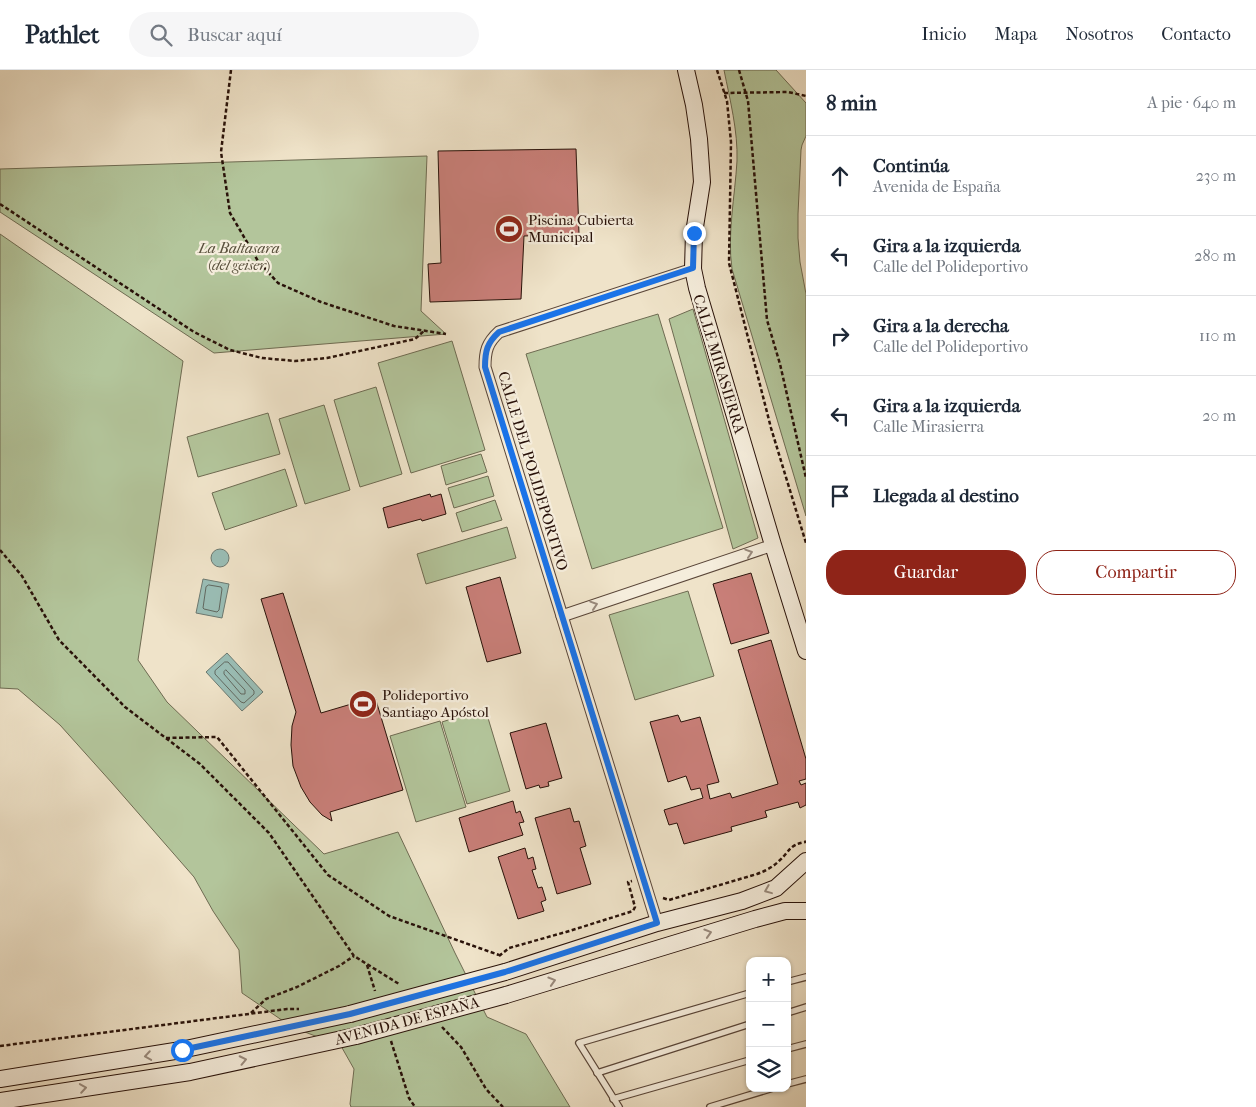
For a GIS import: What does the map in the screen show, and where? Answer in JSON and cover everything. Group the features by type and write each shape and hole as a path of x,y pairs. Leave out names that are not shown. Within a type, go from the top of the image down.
{"main road":[{"name":"CALLE MIRASIERRA","path":"686,70 699,139 702,182 694,233 693,268 697,288 806,651"},
{"name":"AVENIDA DE ESPAÑA","path":"0,1079 182,1050 350,1014 505,972 657,923 742,901 776,888 806,860"},
{"name":"AVENIDA DE ESPAÑA","path":"0,1101 190,1072 356,1036 506,996 755,919 785,911 806,911"}],"street":[{"name":"CALLE DEL POLIDEPORTIVO","path":"657,923 485,367 485,353 490,340 499,332 693,268"},
{"path":"562,616 773,545"}],"lane":[{"path":"791,981 806,977"},
{"path":"619,1107 579,1043 746,994"},
{"path":"791,1012 806,1007"},
{"path":"597,1073 746,1025"},
{"path":"791,1048 806,1044"},
{"path":"613,1099 746,1061"},
{"path":"791,1083 806,1079"},
{"path":"710,1107 760,1092"}],"path":[{"path":"231,70 221,152 230,213 258,261 278,283 321,302 394,326 446,334"},
{"path":"717,70 727,101 731,142 729,263 771,428 806,543"},
{"path":"740,70 748,101 767,320 780,364 806,478"},
{"path":"724,93 788,92 806,96"},
{"path":"0,204 194,332 230,350 262,358 295,361 327,358 414,339 425,330"},
{"path":"0,550 22,576 59,640 125,708 200,764 269,833 354,956 400,985"},
{"path":"165,738 216,737 328,875 389,916 499,955"},
{"path":"250,1014 266,999 297,988 354,956"},
{"path":"0,1046 287,1009 302,1009"},
{"path":"441,1026 462,1047 486,1089 503,1107"}],"green space":[{"path":"724,70 776,70 806,103 806,136 801,150 798,238 806,294 806,516 732,269 730,242 737,150 733,116"},
{"name":"La Baltasara (del geiser)","path":"427,156 421,311 446,334 214,353 0,212 0,169"},
{"path":"0,234 183,361 138,660 167,702 324,854 398,832 487,1017 526,1034 570,1107 351,1107 354,1069 341,1046 292,1027 242,993 239,950 213,911 194,877 60,725 18,689 0,688"},
{"path":"693,309 758,538 733,549 669,319"},
{"path":"658,314 723,528 592,569 526,354"},
{"path":"452,341 485,450 411,473 378,363"},
{"path":"376,387 402,474 360,487 334,400"},
{"path":"324,405 350,490 305,504 279,419"},
{"path":"268,413 280,454 198,477 187,437"},
{"path":"481,454 487,472 446,485 441,466"},
{"path":"285,469 297,506 225,530 212,493"},
{"path":"488,476 494,496 454,508 448,488"},
{"path":"495,500 502,520 462,532 456,513"},
{"path":"507,527 516,558 426,584 417,554"},
{"path":"688,591 714,676 635,700 609,615"},
{"path":"485,708 510,791 467,804 442,722"},
{"path":"440,721 466,807 416,822 390,736"}],"water":[{"path":"216,549 224,549 229,554 227,565 216,567 211,562 211,554"},
{"path":"203,579 229,584 222,618 196,613"},
{"path":"227,653 263,692 242,711 206,672"}],"building":[{"name":"Piscina Cubierta Municipal","path":"576,149 579,234 524,236 521,299 430,302 428,264 441,263 438,151"},
{"path":"430,494 431,497 441,494 446,514 388,528 383,508"},
{"path":"751,573 769,633 731,644 713,584"},
{"path":"500,577 521,653 487,662 466,587"},
{"name":"Polideportivo Santiago Apóstol","path":"283,593 321,713 375,697 403,790 330,812 332,821 322,815 310,802 301,787 293,766 292,726 296,712 261,599"},
{"path":"771,640 806,759 806,779 799,781 801,785 806,783 806,805 800,808 798,802 765,811 767,817 731,827 732,831 684,844 677,823 669,825 664,810 703,798 700,788 691,790 686,776 668,782 650,722 678,715 681,722 700,717 719,782 707,785 710,799 730,793 732,798 778,784 738,650"},
{"path":"546,723 562,778 548,782 549,786 540,788 539,785 526,789 510,733"},
{"path":"513,801 516,813 520,811 524,822 519,823 523,835 469,852 459,818"},
{"path":"570,808 574,822 579,821 586,846 580,848 591,884 557,894 535,818"},
{"path":"525,848 528,859 533,857 536,869 532,870 538,888 542,887 546,900 541,902 544,911 518,919 498,857"}],"place":[{"name":"Piscina Cubierta Municipal","path":"509,229"},
{"name":"Polideportivo Santiago Apóstol","path":"363,704"}],"route":[{"path":"182,1050 350,1014 505,972 657,923 485,367 485,353 490,340 499,332 693,268 694,233"}]}
